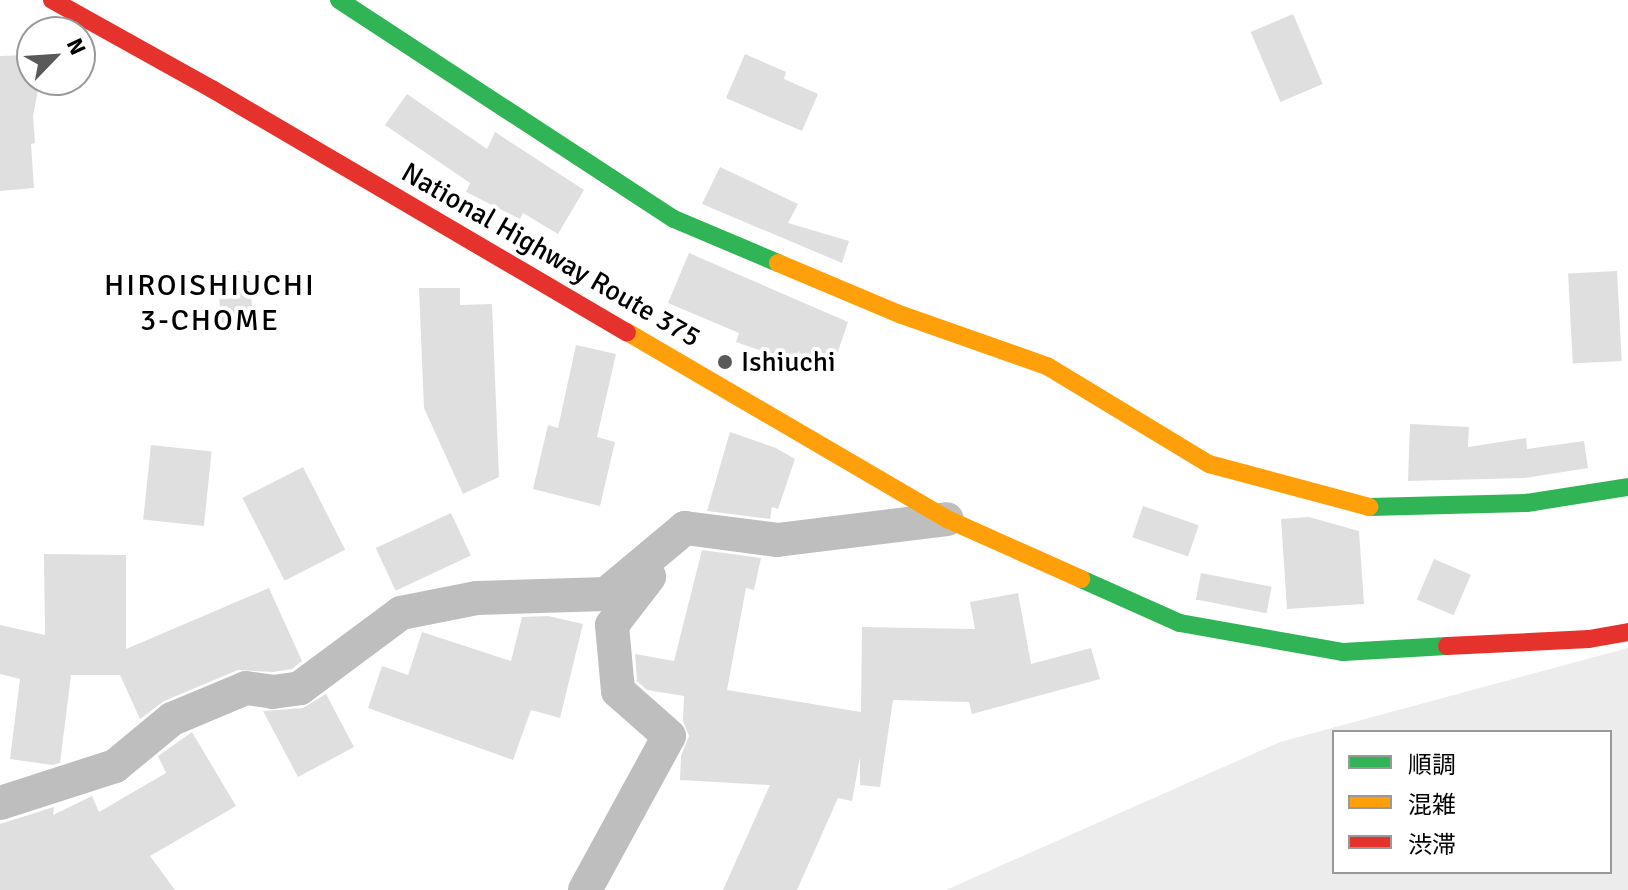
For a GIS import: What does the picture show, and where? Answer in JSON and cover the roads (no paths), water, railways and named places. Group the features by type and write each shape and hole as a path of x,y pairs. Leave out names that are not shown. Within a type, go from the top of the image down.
{"main road":[{"name":"National Highway Route 375","path":"52,0 212,89 947,519 1180,623 1343,652 1589,639 1628,632"},
{"path":"339,0 674,219 902,315 1047,366 1209,464 1367,507 1527,503 1628,487"}],"street":[{"path":"0,803 115,766 172,719 246,688 273,692 300,688 401,613 477,598 606,594 685,528 777,540 947,519"},
{"path":"585,890 669,736 618,691 612,625 685,528"}],"place":[{"name":"Ishiuchi","path":"725,362"}],"district":[{"name":"HIROISHIUCHI 3-CHOME","path":"210,303"}]}
